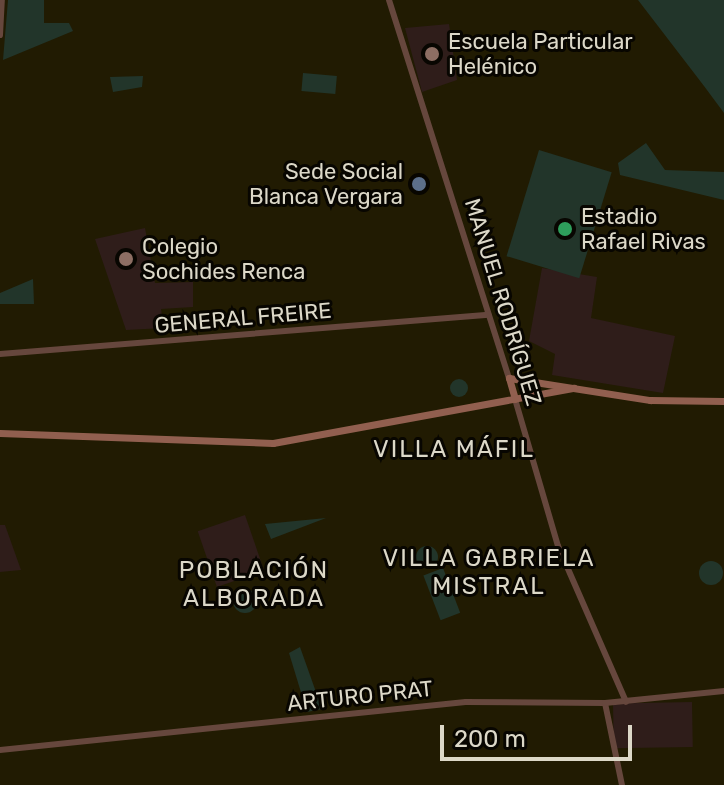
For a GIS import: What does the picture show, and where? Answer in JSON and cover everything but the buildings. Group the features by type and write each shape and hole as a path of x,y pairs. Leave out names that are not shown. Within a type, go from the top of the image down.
{"main road":[{"path":"509,378 663,401 724,401"},
{"name":"MANUEL RODRÍGUEZ","path":"509,378 515,399"},
{"path":"0,433 273,443 574,388"}],"street":[{"path":"0,35 2,0"},
{"name":"MANUEL RODRÍGUEZ","path":"389,0 509,378"},
{"name":"GENERAL FREIRE","path":"0,354 488,315"},
{"name":"MANUEL RODRÍGUEZ","path":"515,399 558,546 626,702"},
{"name":"ARTURO PRAT","path":"0,750 466,702 605,703 724,691"},
{"path":"605,703 622,785"}],"shaded area":[{"name":"Escuela Particular Helénico","path":"449,24 457,80 422,92 405,28"},
{"name":"Colegio Sochides Renca","path":"145,228 155,283 193,282 193,307 161,309 164,328 126,330 95,239"},
{"path":"542,268 597,277 591,318 675,336 663,393 552,375 555,354 529,341"},
{"path":"245,515 264,571 217,587 198,531"},
{"path":"0,525 5,525 21,570 0,572"},
{"path":"692,702 693,747 614,748 613,703"}],"green space":[{"path":"8,0 44,0 44,23 69,23 73,31 3,60"},
{"path":"638,0 724,0 724,113 704,86"},
{"path":"303,73 337,76 335,94 301,91"},
{"path":"143,76 142,87 113,92 110,77"},
{"path":"646,143 665,170 724,172 724,200 620,175 618,163"},
{"name":"Estadio Rafael Rivas","path":"539,150 612,172 579,278 507,256"},
{"path":"33,279 34,304 0,304 0,293"},
{"path":"459,379 468,388 459,397 450,388"},
{"path":"326,518 271,539 265,524"},
{"path":"427,546 435,549 438,557 435,565 427,568 419,565 416,557 419,549"},
{"path":"711,561 722,568 723,573 716,584 711,585 700,578 699,573 706,562"},
{"path":"443,568 460,613 441,620 423,576"},
{"path":"245,589 254,592 257,601 254,610 245,613 236,610 233,601 236,592"},
{"path":"300,647 322,709 307,712 289,653"}],"place":[{"name":"Escuela Particular Helénico","path":"432,54"},
{"name":"Sede Social Blanca Vergara","path":"419,184"},
{"name":"Estadio Rafael Rivas","path":"565,229"},
{"name":"Colegio Sochides Renca","path":"126,259"}],"district":[{"name":"VILLA MÁFIL","path":"454,450"},
{"name":"VILLA GABRIELA MISTRAL","path":"489,573"},
{"name":"POBLACIÓN ALBORADA","path":"254,585"}]}
